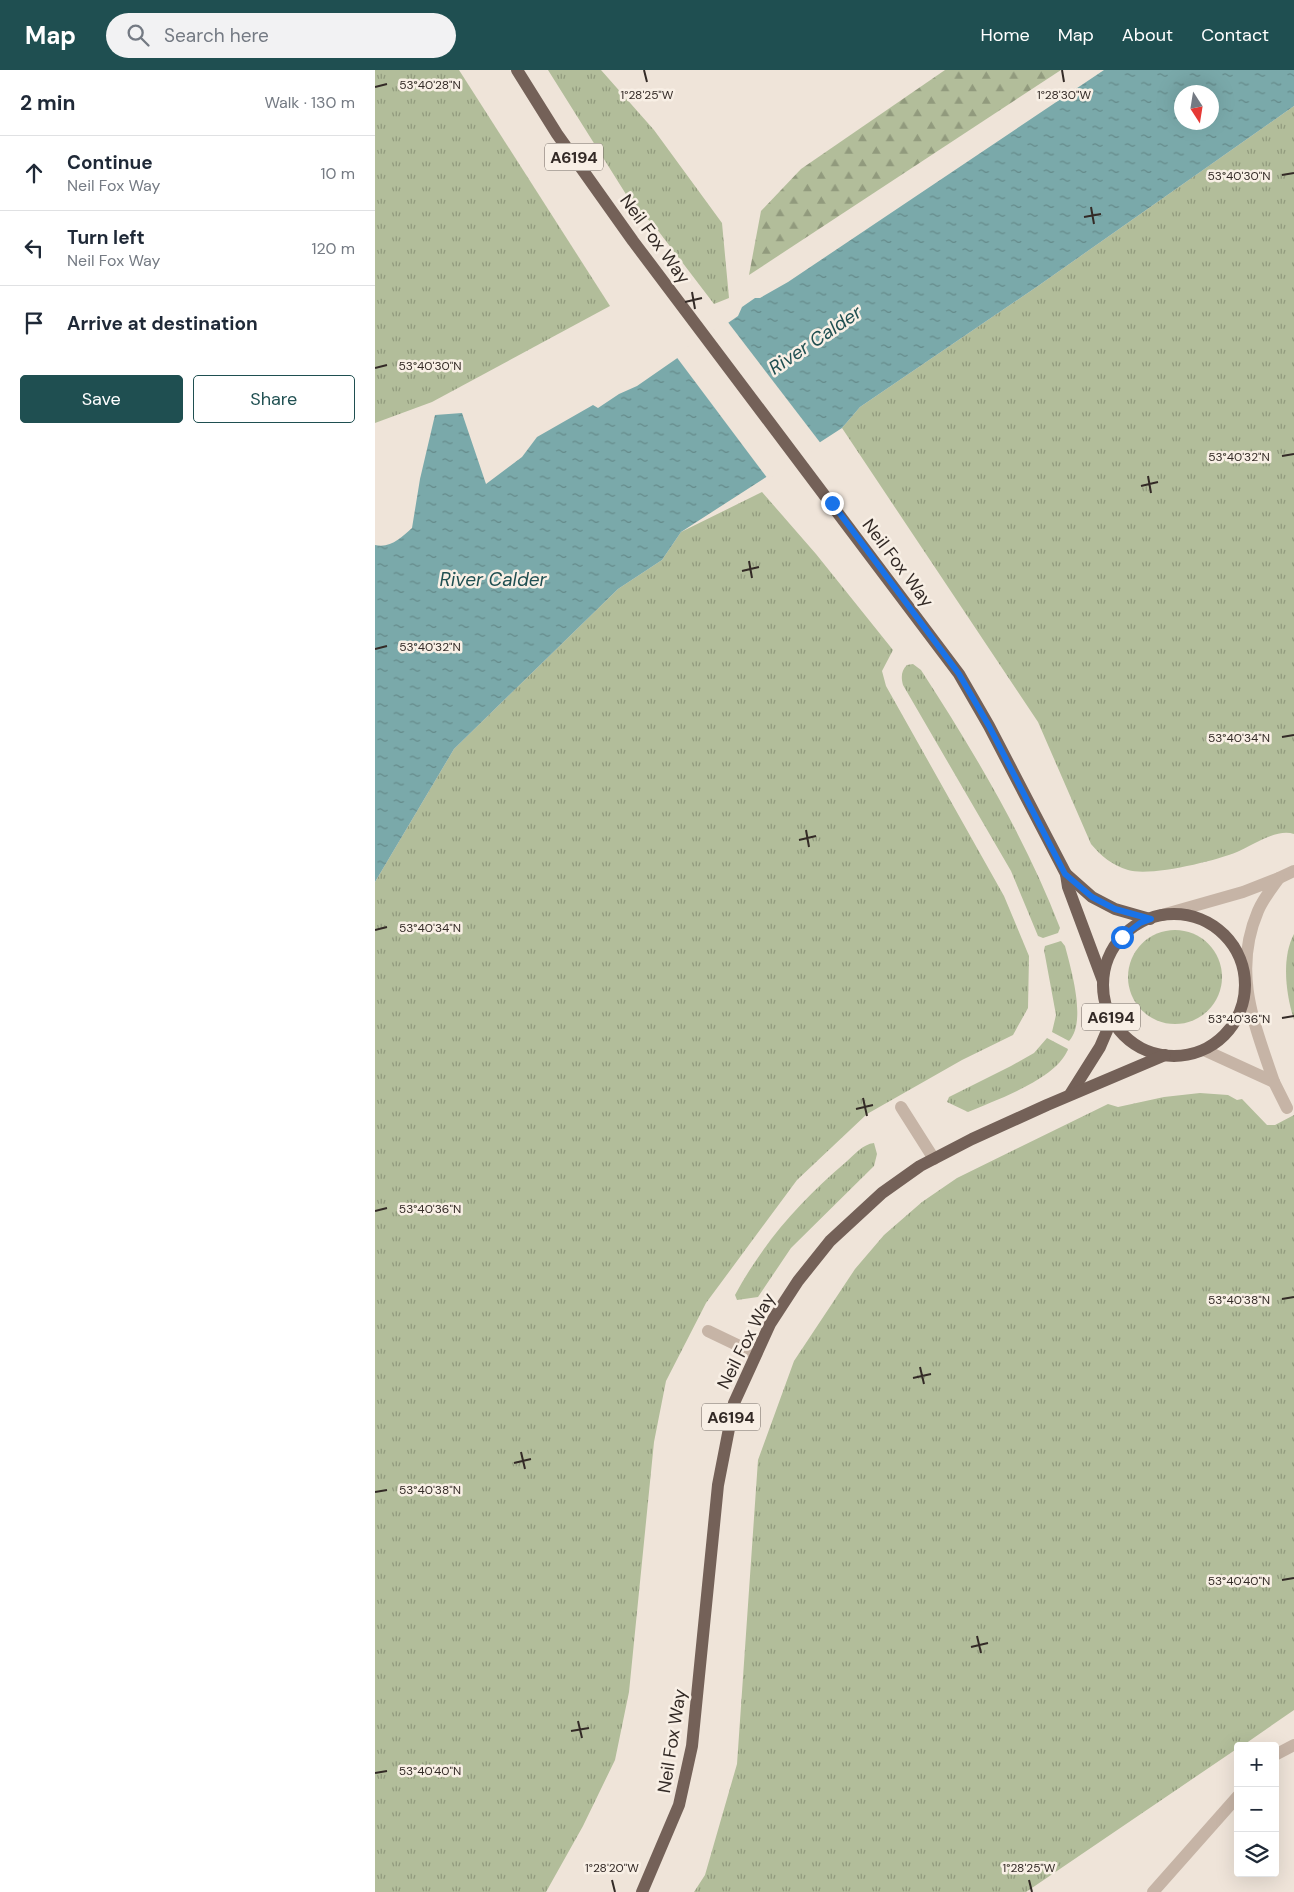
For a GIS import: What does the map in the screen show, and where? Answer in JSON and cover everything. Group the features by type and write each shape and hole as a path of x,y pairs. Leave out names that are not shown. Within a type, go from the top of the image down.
{"main road":[{"name":"Neil Fox Way","path":"517,70 557,134 633,241 959,674 989,726 1065,874 1068,887 1103,981 1105,1006 1117,1028 1134,1045 1157,1055 1181,1056 1204,1050 1223,1038 1236,1020 1244,998 1245,975 1238,954 1225,935 1206,922 1185,915 1156,917 1115,909 1092,897 1065,874"},
{"name":"Neil Fox Way","path":"1103,981 1108,957 1122,937 1140,923 1156,917"},
{"name":"A6194","path":"1070,1095 1097,1052 1112,1019"},
{"name":"Neil Fox Way","path":"642,1892 679,1805 692,1746 718,1485 734,1403 770,1324 793,1288 830,1241 882,1194 934,1159 972,1139 1165,1055"}],"street":[{"path":"1156,917 1243,892 1294,870"},
{"path":"1279,878 1258,911 1248,943 1245,975 1257,1032 1273,1082 1287,1108"},
{"path":"1204,1050 1273,1082"},
{"path":"901,1107 934,1159"},
{"path":"708,1331 756,1354"},
{"path":"1279,1753 1294,1745"},
{"path":"1153,1892 1234,1801"}],"green space":[{"path":"375,70 459,70 610,306 432,402 375,423"},
{"path":"548,70 601,70 654,130 722,223 729,298 714,304 653,224 634,207"},
{"path":"945,70 1061,70 749,275 761,211 801,169"},
{"path":"1294,106 1294,834 1280,833 1273,835 1227,856 1183,867 1138,872 1128,870 1107,860 1091,844 1038,722 842,428 860,407 1038,286"},
{"path":"762,492 816,554 893,650 882,671 886,686 1004,896 1029,956 1028,1008 1013,1035 962,1060 867,1114 797,1180 706,1303 666,1381 654,1442 629,1692 615,1760 583,1826 546,1892 375,1892 375,882 454,749 618,589 662,560 681,532"},
{"path":"913,664 921,670 960,732 1015,828 1060,928 1058,933 1043,938 1038,936 1011,871 903,685 903,672 907,665"},
{"path":"1175,930 1193,934 1208,944 1218,959 1222,977 1218,995 1208,1010 1193,1020 1175,1024 1157,1020 1142,1010 1132,995 1128,977 1132,959 1142,944 1157,934"},
{"path":"1294,934 1294,1020 1287,988 1286,965 1287,954"},
{"path":"1061,941 1065,946 1076,995 1077,1021 1069,1041 1052,1032 1056,1015 1044,950 1045,946"},
{"path":"1047,1038 1068,1049 1062,1060 1039,1079 1009,1095 968,1112 947,1102 949,1097 1034,1053"},
{"path":"1200,1093 1228,1095 1237,1100 1242,1099 1267,1125 1275,1125 1294,1115 1294,1710 1248,1742 1234,1742 1234,1751 1026,1892 694,1892 705,1875 737,1764 758,1460 794,1361 855,1269 884,1235 922,1202 957,1178 1108,1104 1118,1107 1164,1097"},
{"path":"874,1143 877,1154 874,1166 791,1248 758,1297 737,1300 735,1295 746,1276 784,1223 798,1207 855,1153 866,1145"}],"water":[{"name":"River Calder","path":"1104,70 1294,70 1294,106 1038,286 860,407 842,428 681,532 662,560 618,589 454,749 375,882 375,545 391,544 412,528 420,479 435,415 462,413 486,484 522,457 537,437 593,405 598,408 619,394 637,386 738,316 742,307 755,298 760,298 788,282"}],"pier":[{"path":"727,321 822,445 768,479 675,355"}],"route":[{"path":"832,503 959,674 1038,817 1065,874 1092,897 1115,909 1151,919 1140,923 1122,937"}]}
